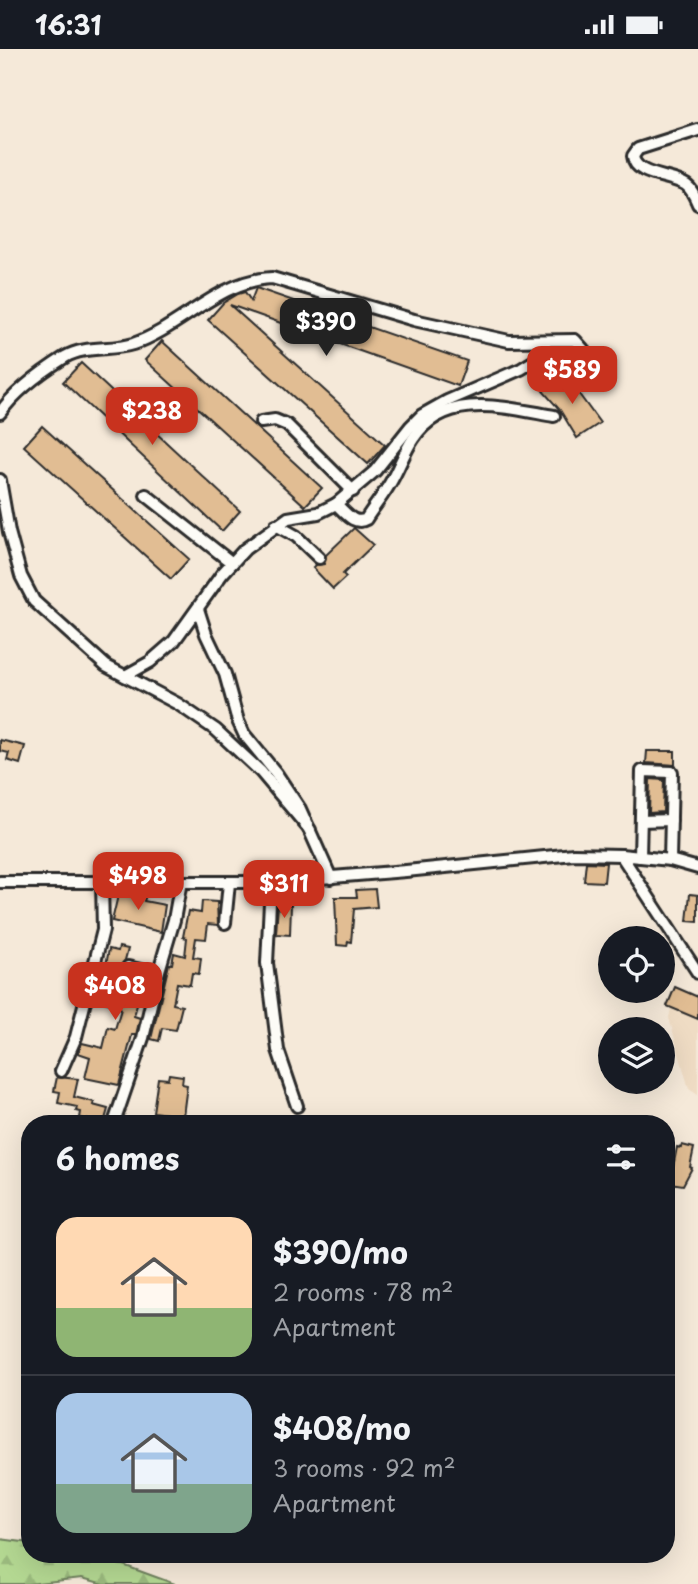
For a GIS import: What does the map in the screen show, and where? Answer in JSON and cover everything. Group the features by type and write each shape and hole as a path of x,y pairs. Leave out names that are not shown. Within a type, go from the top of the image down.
{"street":[{"path":"698,130 638,149 633,156 637,166 686,184 698,204"},
{"path":"0,412 7,402 67,355 132,344 157,334 234,286 257,279 272,278 414,320 509,341 575,340 583,349 586,362 582,369 579,370 563,360 540,358 422,415 375,471 336,504 318,513 288,518 245,549 174,641 150,663 125,676"},
{"path":"336,504 355,521 366,519 393,479 412,439 433,418 452,410 468,405 494,405 554,416"},
{"path":"261,422 275,420 287,425 353,491"},
{"path":"0,480 9,532 26,589 34,601 106,666 178,704 216,730 261,772 310,830"},
{"path":"146,495 232,563"},
{"path":"276,525 296,536 319,558"},
{"path":"197,609 225,674 244,734 276,773 300,809 331,878"},
{"path":"640,857 642,771 672,772 670,860"},
{"path":"641,821 671,820"},
{"path":"0,882 271,882 574,854 670,860 698,868"},
{"path":"621,855 698,973"},
{"path":"117,1115 143,1038 174,920 181,881"},
{"path":"61,1071 76,1037 103,930 102,882"},
{"path":"271,882 267,963 278,1050 297,1106"},
{"path":"225,923 229,883"},
{"path":"128,967 158,974"}],"shaded area":[{"path":"675,999 698,1001 698,1095 689,1089 675,1039 675,1017 669,1017"}],"green space":[{"path":"0,1539 21,1542 21,1563 118,1563 175,1584 104,1584 82,1578 0,1584"}],"building":[{"path":"256,288 467,361 458,386 230,305 385,445 368,464 208,320 223,303 238,294 245,292 251,301"},
{"path":"162,341 322,488 305,506 145,360"},
{"path":"81,363 240,511 222,531 63,382"},
{"path":"565,375 600,423 577,438 560,410 543,391"},
{"path":"42,426 189,559 171,579 24,446"},
{"path":"354,528 373,545 343,574 346,577 333,589 313,568 324,564 326,555"},
{"path":"0,740 25,746 20,764 7,760 9,753 0,751"},
{"path":"647,751 675,751 675,765 646,763"},
{"path":"650,779 664,780 663,812 649,813"},
{"path":"586,862 606,863 604,882 584,881"},
{"path":"375,889 377,907 354,909 351,942 348,941 347,946 337,945 335,897 357,897 356,890"},
{"path":"119,891 146,895 144,901 165,905 161,932 112,921"},
{"path":"690,894 698,895 698,922 687,921"},
{"path":"202,901 217,902 218,925 208,924 206,939 196,938 193,957 201,958 199,974 192,973 190,985 177,983 173,1004 182,1006 176,1030 162,1028 159,1041 151,1039 169,964 172,964 174,953 185,956 187,938 183,937 188,911 201,913"},
{"path":"278,904 291,905 290,935 276,934"},
{"path":"119,947 128,949 121,965 122,972 144,979 134,1016 140,1018 136,1035 132,1035 119,1085 85,1078 90,1057 78,1053 82,1043 103,1048 108,1027 115,1029 121,1009 104,1002 106,993 101,992 109,949 118,951"},
{"path":"675,987 698,997 698,1019 667,1006 668,1003 675,1003"},
{"path":"169,1074 183,1076 182,1084 187,1085 183,1115 153,1112 158,1078 168,1079"},
{"path":"57,1077 78,1079 74,1097 108,1109 106,1115 80,1115 81,1112 76,1111 77,1107 58,1103 60,1092 54,1091"},
{"path":"682,1145 694,1148 692,1168 683,1185 675,1184 675,1157 677,1147 681,1148"}]}
